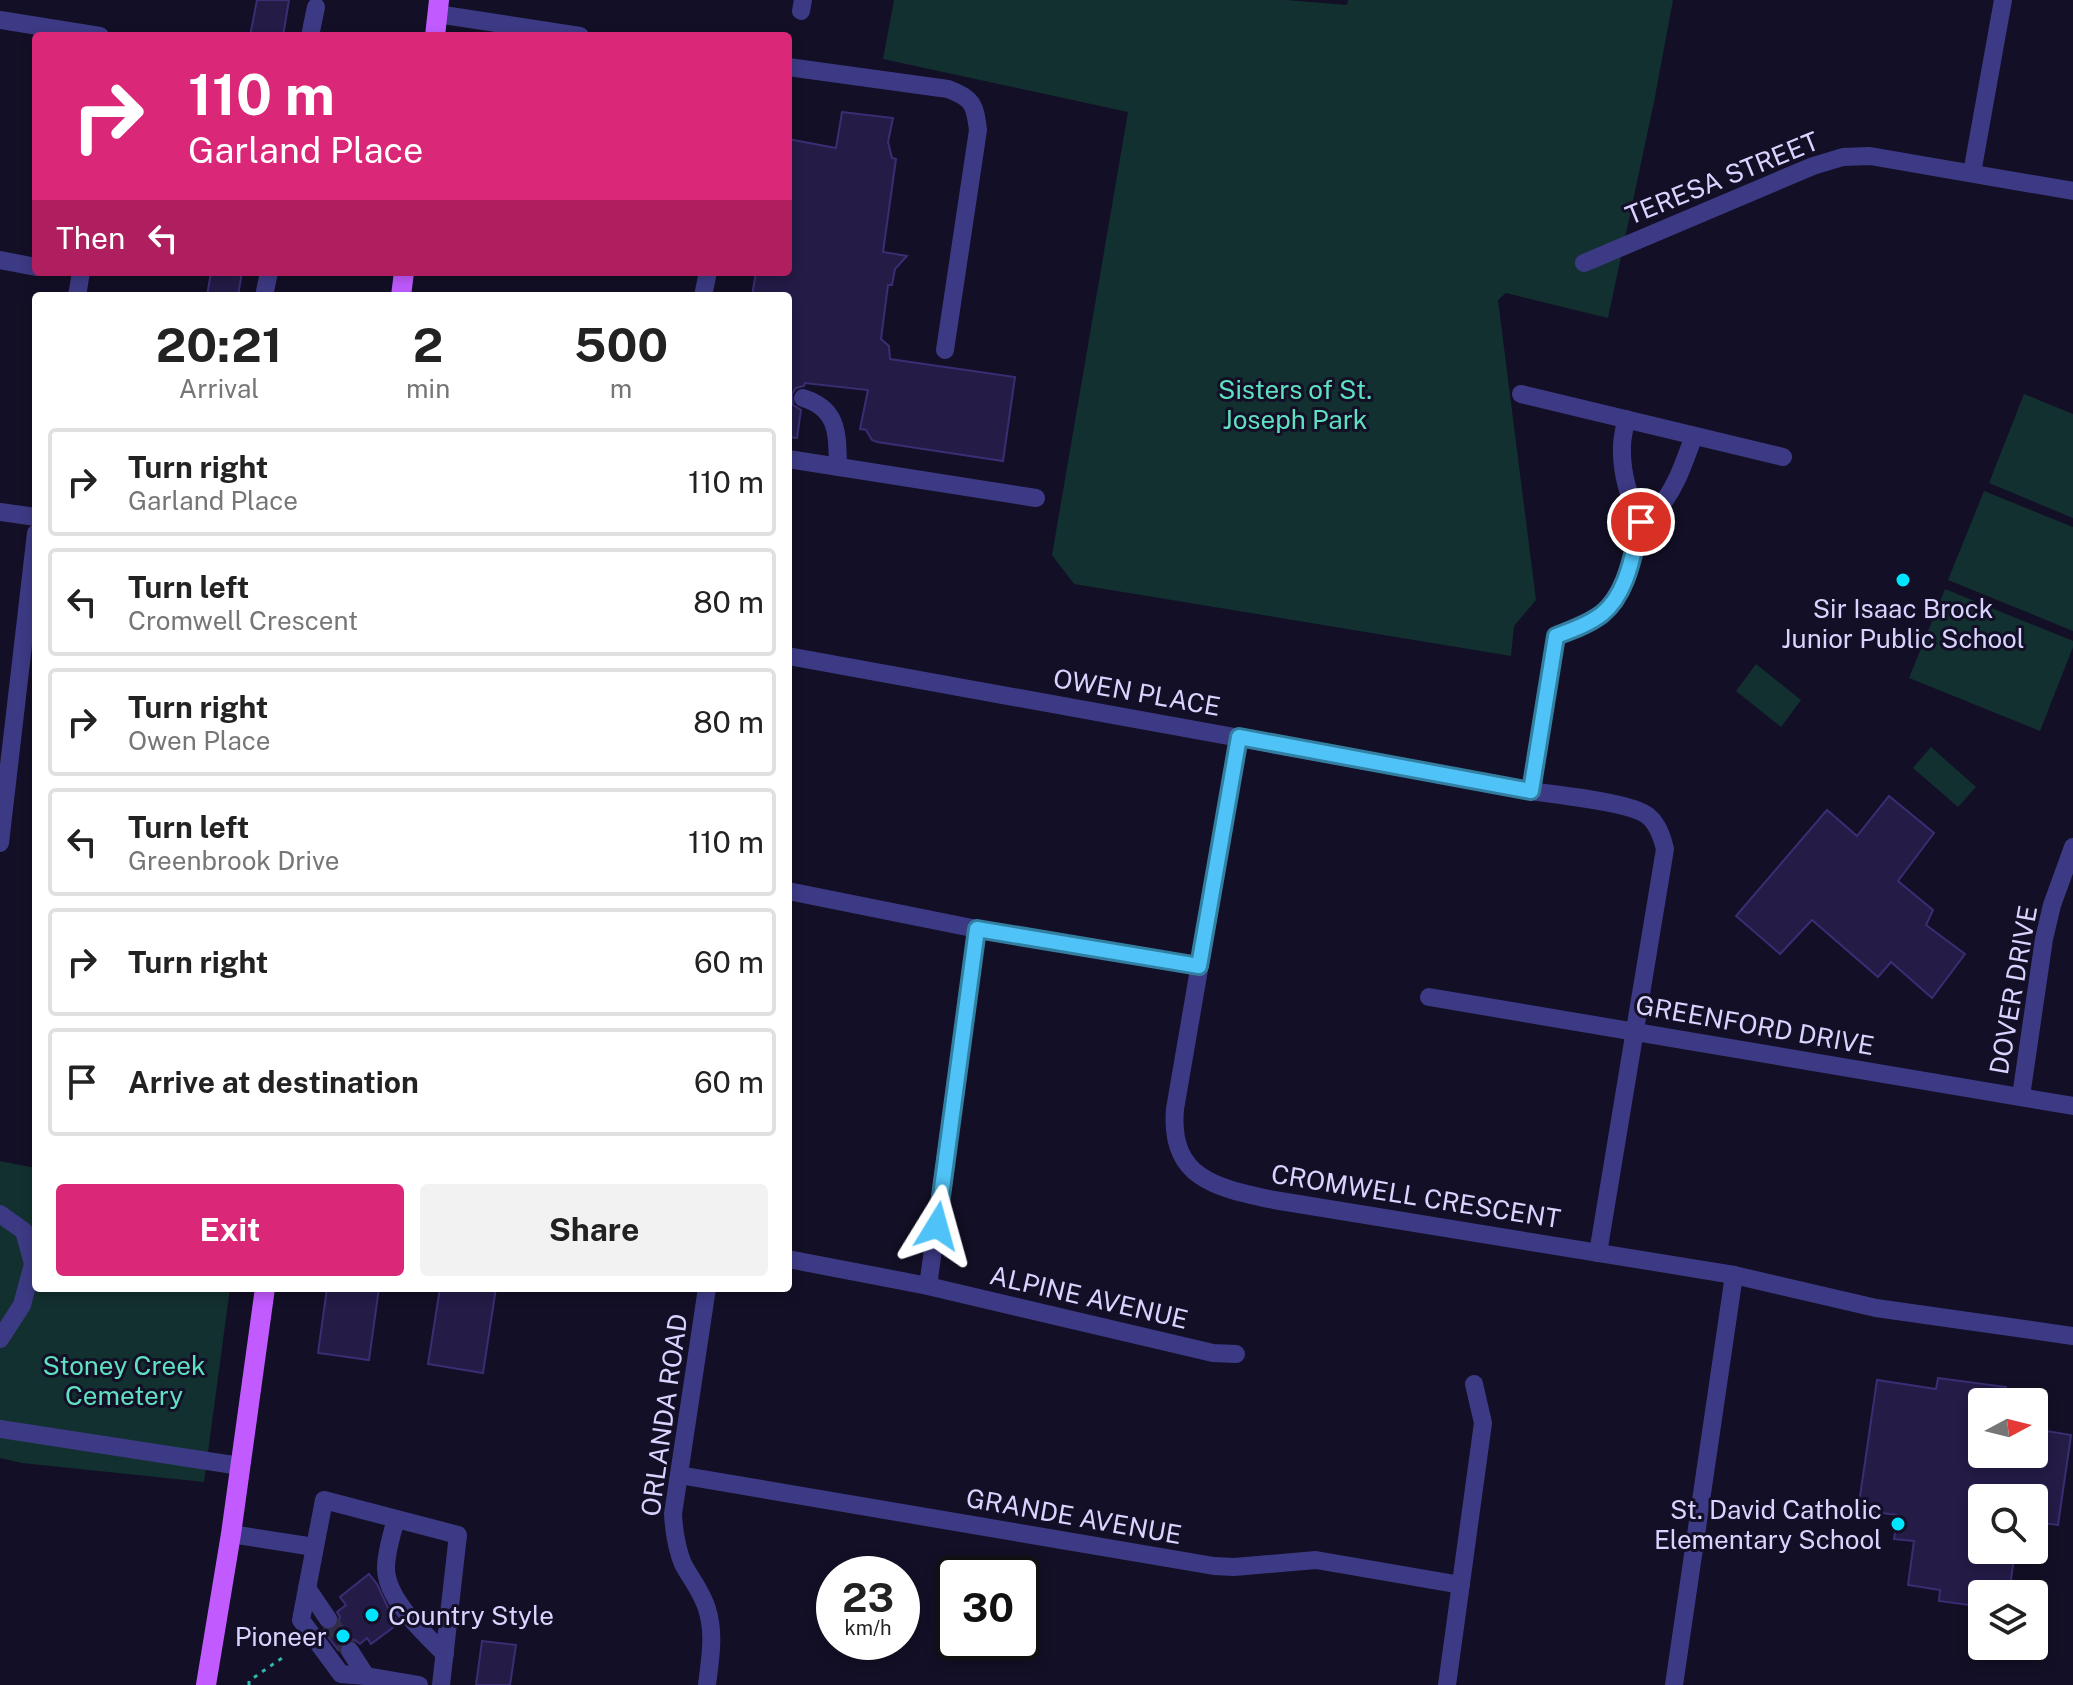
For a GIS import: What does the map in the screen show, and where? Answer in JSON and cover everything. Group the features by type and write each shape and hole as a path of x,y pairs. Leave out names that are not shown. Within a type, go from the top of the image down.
{"main road":[{"path":"435,32 438,7"},
{"path":"206,1685 231,1534 264,1292"}],"street":[{"path":"1972,173 2003,0"},
{"path":"311,32 316,7"},
{"path":"438,7 560,32"},
{"path":"0,20 75,32"},
{"path":"792,68 948,89 960,93 975,108 978,130 945,350"},
{"name":"TERESA STREET","path":"1584,263 1800,171 1843,157 1870,156 2073,191"},
{"path":"0,260 32,266"},
{"path":"1521,394 1783,457"},
{"path":"803,398 818,403 828,412 836,431 838,467"},
{"path":"1626,419 1622,446 1625,476 1630,503 1641,522"},
{"path":"1531,791 1556,636 1592,621 1617,598 1641,522 1659,508 1677,483 1694,436"},
{"path":"792,460 1036,498"},
{"path":"0,512 32,516"},
{"path":"0,843 32,565"},
{"name":"OWEN PLACE","path":"792,657 1631,807 1648,815 1660,831 1665,849 1664,861 1598,1253"},
{"name":"CROMWELL CRESCENT","path":"1239,737 1175,1109 1173,1131 1180,1153 1195,1173 1241,1193 1274,1200 1734,1275 1876,1308 2073,1336"},
{"name":"DOVER DRIVE","path":"2021,1096 2044,939 2052,905 2068,879 2073,847"},
{"path":"792,892 977,929 1199,966"},
{"path":"928,1286 977,929"},
{"name":"GREENFORD DRIVE","path":"1429,997 2073,1106"},
{"path":"0,1214 24,1231 32,1260"},
{"name":"ALPINE AVENUE","path":"792,1260 928,1286 1213,1353 1236,1354"},
{"path":"0,1339 22,1305 32,1268"},
{"path":"1674,1685 1734,1275"},
{"name":"ORLANDA ROAD","path":"706,1292 673,1514 675,1541 707,1610 712,1632 707,1685"},
{"path":"1447,1685 1483,1423 1474,1384"},
{"path":"0,1429 240,1466"},
{"name":"GRANDE AVENUE","path":"679,1475 1214,1566 1316,1560 1461,1585"},
{"path":"419,1685 341,1674 301,1620 324,1500 458,1535 441,1685"},
{"path":"396,1519 386,1567 387,1580 420,1629 445,1654"},
{"path":"231,1534 314,1547"},
{"path":"307,1588 328,1619"},
{"path":"350,1651 366,1676"}],"path":[{"path":"249,1685 249,1681 282,1658"}],"green space":[{"name":"Sisters of St. Joseph Park","path":"894,0 1286,0 1347,5 1348,0 1673,0 1608,318 1506,293 1498,300 1536,600 1514,626 1511,656 1074,584 1052,555 1128,112 883,59"},
{"path":"2024,394 2073,414 2073,518 1989,483"},
{"path":"1984,491 2073,527 2073,631 1948,580"},
{"path":"1945,589 2073,641 2040,731 1909,678"},
{"path":"1756,664 1801,700 1781,727 1736,691"},
{"path":"1931,747 1976,787 1958,807 1913,768"},
{"name":"Stoney Creek Cemetery","path":"0,1161 32,1167 32,1292 229,1292 204,1482 0,1458"}],"building":[{"path":"257,0 289,0 284,32 251,32"},
{"path":"842,112 893,118 888,142 892,158 896,159 883,252 907,256 895,269 892,285 888,285 881,339 889,346 890,359 1015,377 1003,461 872,440 866,430 860,429 868,390 805,383 792,394 792,292 753,292 755,276 792,276 792,140 836,148"},
{"path":"210,276 241,276 239,292 208,292"},
{"path":"792,394 793,405 801,410 797,438 792,437"},
{"path":"1889,796 1934,833 1898,881 1933,910 1926,925 1965,954 1932,998 1891,962 1878,977 1812,920 1780,954 1736,916 1827,810 1857,836"},
{"path":"326,1292 378,1292 369,1360 318,1353"},
{"path":"439,1292 495,1292 483,1373 428,1364"},
{"path":"1938,1378 2006,1387 1968,1388 1968,1468 2048,1468 2048,1431 2071,1435 2058,1525 2048,1524 2048,1484 1968,1484 1968,1564 2013,1564 2011,1580 1968,1580 1968,1605 1939,1601 1940,1590 1908,1585 1914,1541 1894,1539 1898,1515 1858,1510 1877,1380 1936,1389"},
{"path":"369,1574 399,1623 371,1644 367,1638 360,1644 349,1639 343,1641 338,1650 323,1630 330,1631 338,1625 340,1617 337,1612 346,1605 340,1597"},
{"path":"482,1641 516,1645 510,1685 476,1685"}],"tunnel":[{"path":"328,1619 350,1651"}],"place":[{"name":"Sir Isaac Brock Junior Public School","path":"1903,580"},
{"name":"St. David Catholic Elementary School","path":"1898,1524"},
{"name":"Country Style","path":"372,1615"},
{"name":"Pioneer","path":"343,1636"}],"route":[{"path":"937,1226 977,929 1199,966 1239,737 1531,791 1556,636 1592,621 1617,598 1641,522"}]}
